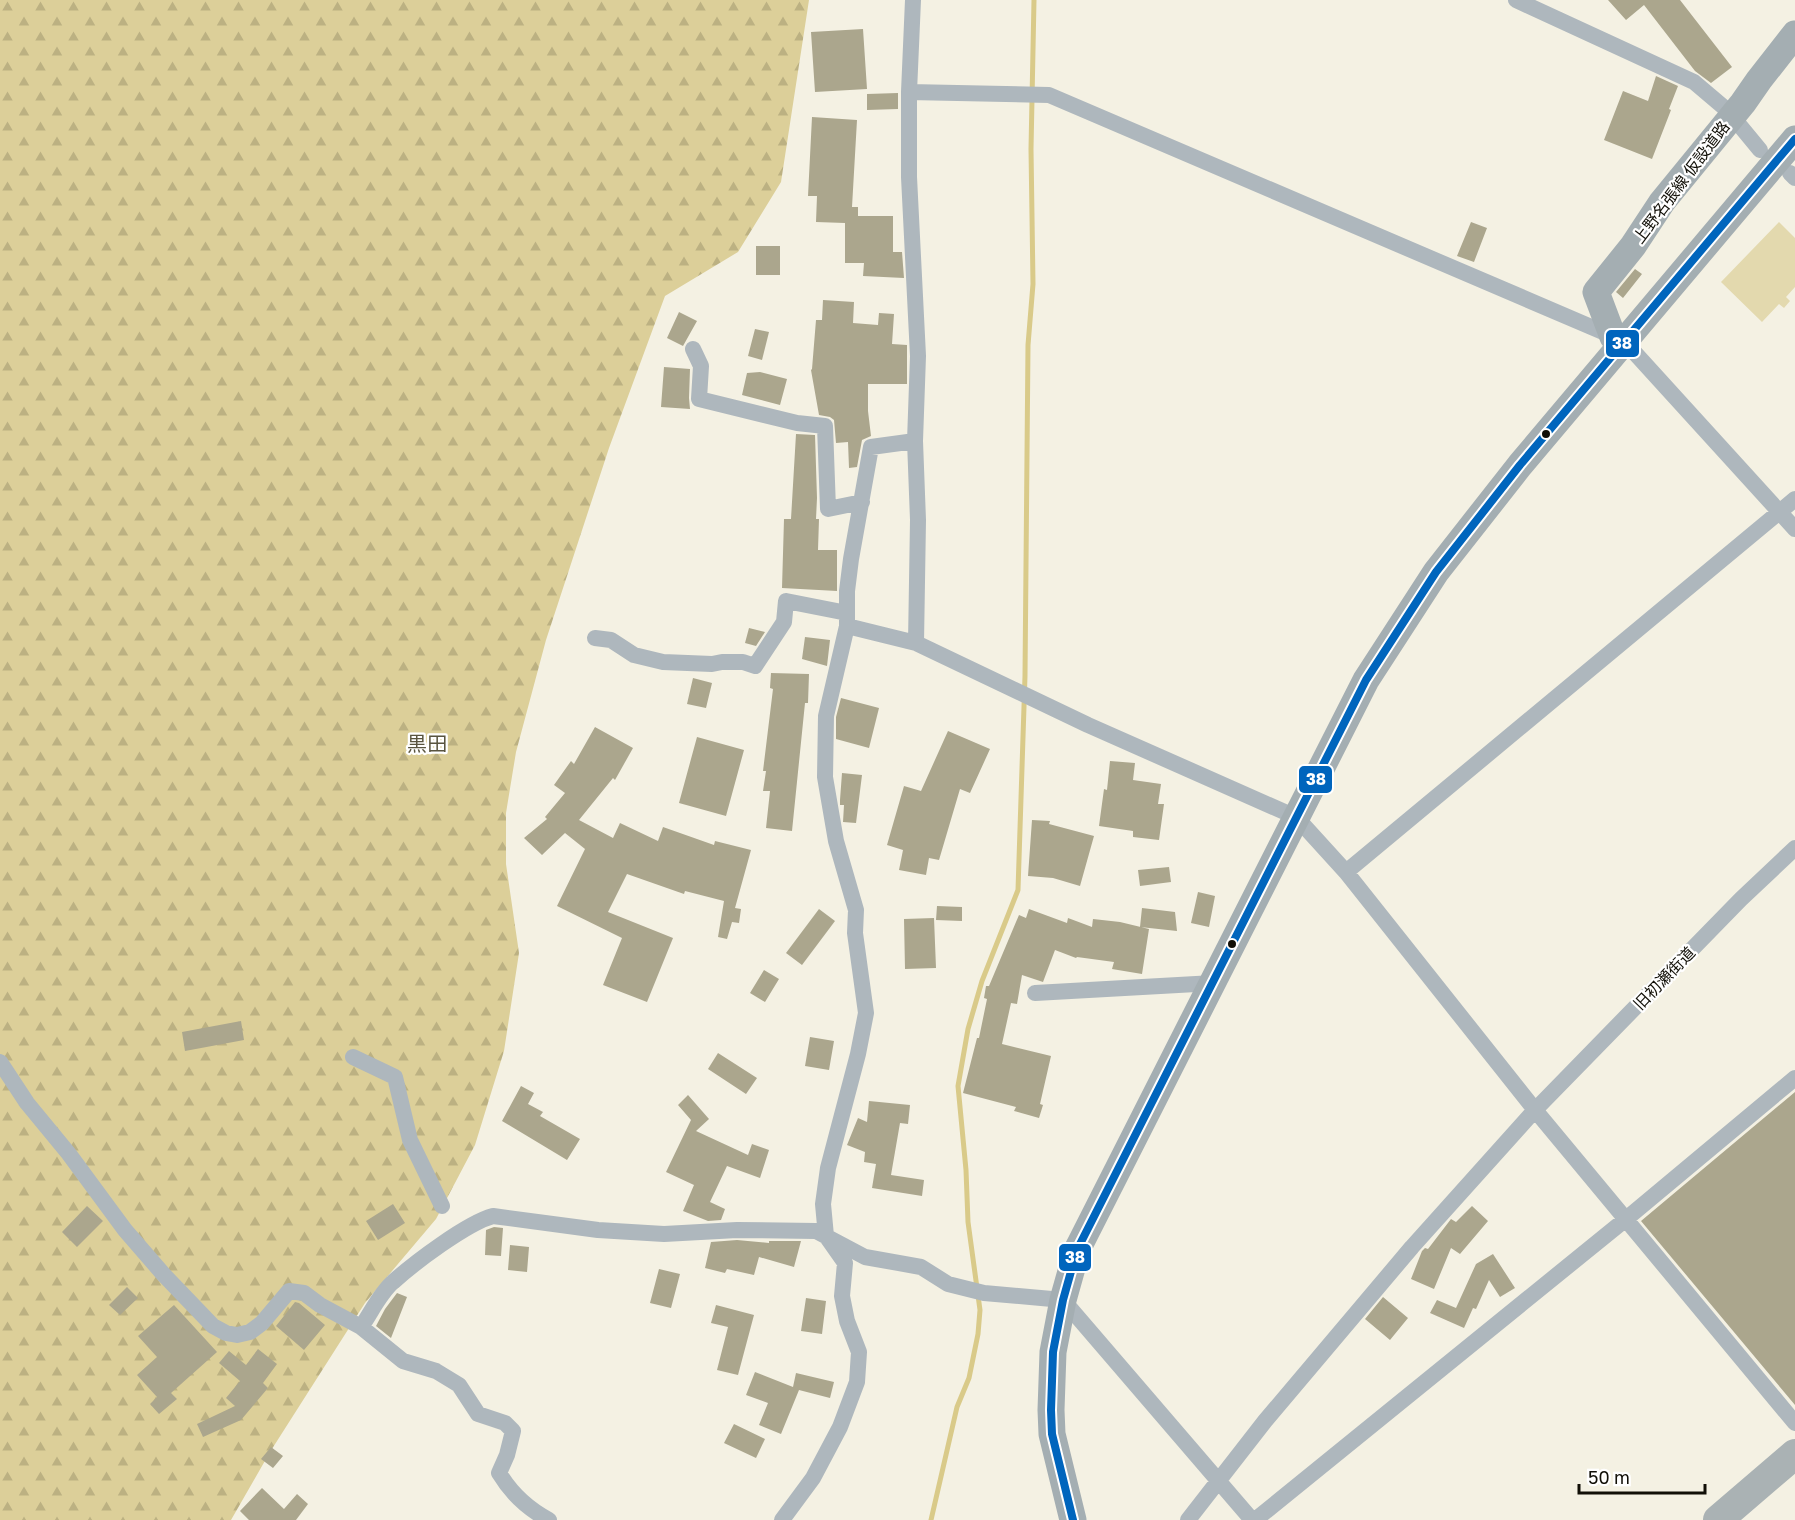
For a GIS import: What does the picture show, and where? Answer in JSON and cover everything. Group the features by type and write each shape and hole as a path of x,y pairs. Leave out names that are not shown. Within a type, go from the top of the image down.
{"highway":[{"path":"1718,1520 1795,1454"}],"main road":[{"name":"上野名張線 仮設道路","path":"1618,339 1596,292 1633,246 1662,202 1795,34"},
{"path":"1073,1520 1052,1434 1051,1410 1053,1352 1063,1300 1077,1250 1366,680 1436,572 1618,339 1795,139"}],"street":[{"path":"913,0 909,92 909,177 918,356 915,441 918,520 916,643"},
{"path":"1516,0 1694,82 1732,116 1760,150"},
{"path":"909,92 1049,95 1618,339 1795,529"},
{"path":"693,350 701,366 699,399 797,423 825,426 828,509 862,502"},
{"path":"782,1520 813,1478 840,1427 857,1382 859,1352 847,1321 842,1296 845,1263 826,1236 823,1204 828,1168 858,1054 866,1013 855,933 856,910 836,841 825,777 826,716 847,619 847,591 851,559 871,447 915,441"},
{"path":"1346,872 1795,499"},
{"path":"596,638 611,640 634,655 663,662 712,664 743,662 754,666 784,622 786,602 847,619 916,643 1296,817 1346,872 1535,1110 1795,1423"},
{"name":"旧初瀬街道","path":"1188,1520 1265,1421 1412,1247 1535,1110 1741,899 1795,848"},
{"path":"1035,993 1214,983"},
{"path":"353,1057 395,1077 410,1140 442,1206"},
{"path":"0,1062 27,1103 69,1154 125,1230 213,1326 226,1333 237,1335 250,1332 289,1291 304,1293 320,1305 361,1327 404,1361 435,1371 459,1384 478,1414 505,1423 513,1431 507,1455 499,1473 509,1489 537,1514 549,1520"},
{"path":"361,1327 391,1283 447,1240 483,1219 493,1216 598,1230 664,1234 737,1230 816,1231 865,1257 921,1268 948,1284 976,1291 1063,1300 1254,1520 1626,1220 1795,1078"}],"green space":[{"path":"0,0 809,0 781,182 738,252 665,296 609,448 546,640 516,752 506,813 506,864 519,953 504,1051 475,1145 436,1219 365,1303 270,1452 231,1520 0,1520"}],"shaded area":[{"path":"1779,222 1795,238 1795,287 1786,297 1790,301 1784,308 1779,304 1762,322 1721,282"}],"building":[{"path":"1608,0 1680,0 1732,67 1711,83 1695,71 1644,5 1626,20"},
{"path":"863,29 867,89 815,92 811,32"},
{"path":"1656,76 1678,86 1652,159 1604,140 1623,91 1648,101"},
{"path":"898,93 898,109 867,110 867,94"},
{"path":"812,117 857,120 852,207 858,207 858,216 893,216 893,252 902,252 904,278 863,276 864,263 845,263 845,223 816,222 817,196 808,196"},
{"path":"1471,222 1487,228 1474,262 1457,256"},
{"path":"756,246 780,246 780,275 756,275"},
{"path":"1635,269 1642,274 1623,298 1616,292"},
{"path":"823,300 854,302 853,323 878,325 879,313 894,314 892,344 907,345 907,384 868,384 871,436 862,440 857,467 849,468 848,442 836,443 834,420 819,415 811,370 816,320 822,320"},
{"path":"679,312 697,321 683,346 667,338"},
{"path":"755,329 769,332 762,360 748,356"},
{"path":"664,367 690,369 690,409 661,407"},
{"path":"760,372 787,379 780,405 742,395 747,373"},
{"path":"796,434 815,435 816,519 819,519 818,550 837,550 837,591 782,588 784,519 791,519"},
{"path":"749,628 765,632 756,646 745,643"},
{"path":"805,637 830,640 827,666 802,659"},
{"path":"771,673 809,674 808,703 805,703 792,831 766,828 770,791 763,791 766,771 763,771 773,689 770,688"},
{"path":"693,678 712,683 706,708 687,704"},
{"path":"841,698 879,708 869,748 836,739 836,717"},
{"path":"595,727 633,748 615,780 613,778 579,820 613,838 620,823 658,841 663,827 714,845 715,841 751,850 735,908 741,909 739,923 732,922 727,939 718,937 724,901 685,891 684,894 627,874 608,912 673,938 647,1002 603,985 622,938 557,906 585,849 565,833 542,855 524,838 547,819 545,817 565,793 554,785 571,761 574,764"},
{"path":"948,731 990,749 970,793 960,789 939,860 929,858 926,875 899,870 903,850 887,845 904,786 921,791"},
{"path":"697,737 744,750 726,816 679,803"},
{"path":"1110,761 1135,763 1133,780 1161,784 1158,804 1164,804 1159,840 1133,837 1133,831 1099,826 1104,789 1107,790"},
{"path":"842,773 862,775 856,823 843,822 844,805 840,805"},
{"path":"1032,820 1050,821 1049,824 1094,836 1080,886 1053,878 1028,876"},
{"path":"1169,867 1171,882 1140,886 1138,870"},
{"path":"1198,892 1215,896 1209,927 1191,923"},
{"path":"937,906 962,907 962,921 936,920"},
{"path":"1142,908 1175,912 1177,931 1140,927"},
{"path":"819,909 835,921 802,965 786,953"},
{"path":"1029,909 1067,923 1068,918 1092,927 1093,919 1149,929 1142,974 1112,969 1114,962 1076,958 1055,950 1043,982 1022,975 1017,1004 1011,1003 1002,1044 1051,1056 1039,1118 1014,1111 1016,1107 963,1093 977,1038 979,1038 987,999 984,998 986,986 989,986 1019,915 1026,918"},
{"path":"934,918 936,968 905,969 904,919"},
{"path":"764,970 779,979 765,1002 750,993"},
{"path":"241,1021 244,1040 185,1051 182,1032"},
{"path":"810,1037 834,1041 829,1070 805,1066"},
{"path":"718,1053 757,1078 746,1094 708,1069"},
{"path":"521,1086 534,1093 528,1104 543,1112 540,1116 580,1139 567,1160 502,1121"},
{"path":"1795,1092 1795,1405 1641,1221"},
{"path":"688,1095 709,1119 696,1131 748,1155 752,1144 769,1150 760,1178 727,1166 710,1202 725,1209 721,1220 708,1221 683,1211 694,1185 666,1172 691,1120 678,1105"},
{"path":"869,1101 910,1105 908,1124 900,1123 891,1175 924,1180 922,1196 872,1188 876,1164 864,1162 865,1152 847,1145 858,1118 867,1122"},
{"path":"393,1204 405,1223 378,1240 366,1221"},
{"path":"87,1206 103,1221 77,1247 62,1232"},
{"path":"1472,1206 1488,1221 1460,1254 1451,1248 1434,1289 1411,1279 1422,1251 1425,1248 1428,1249 1451,1219 1456,1222"},
{"path":"494,1227 503,1228 501,1256 485,1255 486,1230"},
{"path":"737,1240 769,1243 769,1241 801,1241 794,1267 759,1257 754,1275 727,1269 725,1273 705,1268 711,1242"},
{"path":"510,1245 529,1247 527,1272 508,1270"},
{"path":"1493,1254 1515,1288 1500,1297 1489,1280 1476,1309 1473,1308 1464,1328 1430,1313 1437,1300 1456,1308 1476,1264"},
{"path":"659,1269 680,1274 671,1308 650,1303"},
{"path":"127,1287 138,1298 120,1315 109,1305"},
{"path":"397,1293 407,1297 391,1338 376,1326"},
{"path":"1383,1297 1408,1318 1390,1340 1365,1319"},
{"path":"806,1298 826,1301 822,1334 801,1331"},
{"path":"295,1302 325,1325 304,1350 276,1326"},
{"path":"174,1305 217,1352 171,1393 177,1399 159,1414 150,1404 157,1397 137,1375 157,1357 138,1336"},
{"path":"716,1305 754,1315 738,1375 717,1370 728,1327 711,1323"},
{"path":"258,1349 277,1364 263,1383 268,1388 241,1420 203,1437 197,1424 235,1406 226,1398 240,1381 219,1363 229,1351 246,1365"},
{"path":"755,1372 793,1387 796,1373 834,1382 830,1398 799,1390 781,1434 759,1425 768,1403 746,1395"},
{"path":"734,1424 765,1439 756,1458 724,1443"},
{"path":"271,1447 283,1456 273,1468 261,1459"},
{"path":"262,1488 284,1509 297,1494 308,1504 296,1520 249,1520 240,1511"}],"waterway":[{"path":"931,1520 957,1407 969,1378 978,1334 980,1310 968,1222 966,1170 958,1086 968,1029 982,981 1018,890 1025,676 1028,345 1033,284 1031,149 1034,0"}],"transit line":[{"name":"38","path":"1073,1520 1052,1434 1051,1410 1053,1352 1063,1300 1077,1250 1366,680 1436,572 1520,465 1795,139"}],"district":[{"name":"黒田","path":"427,744"}]}
